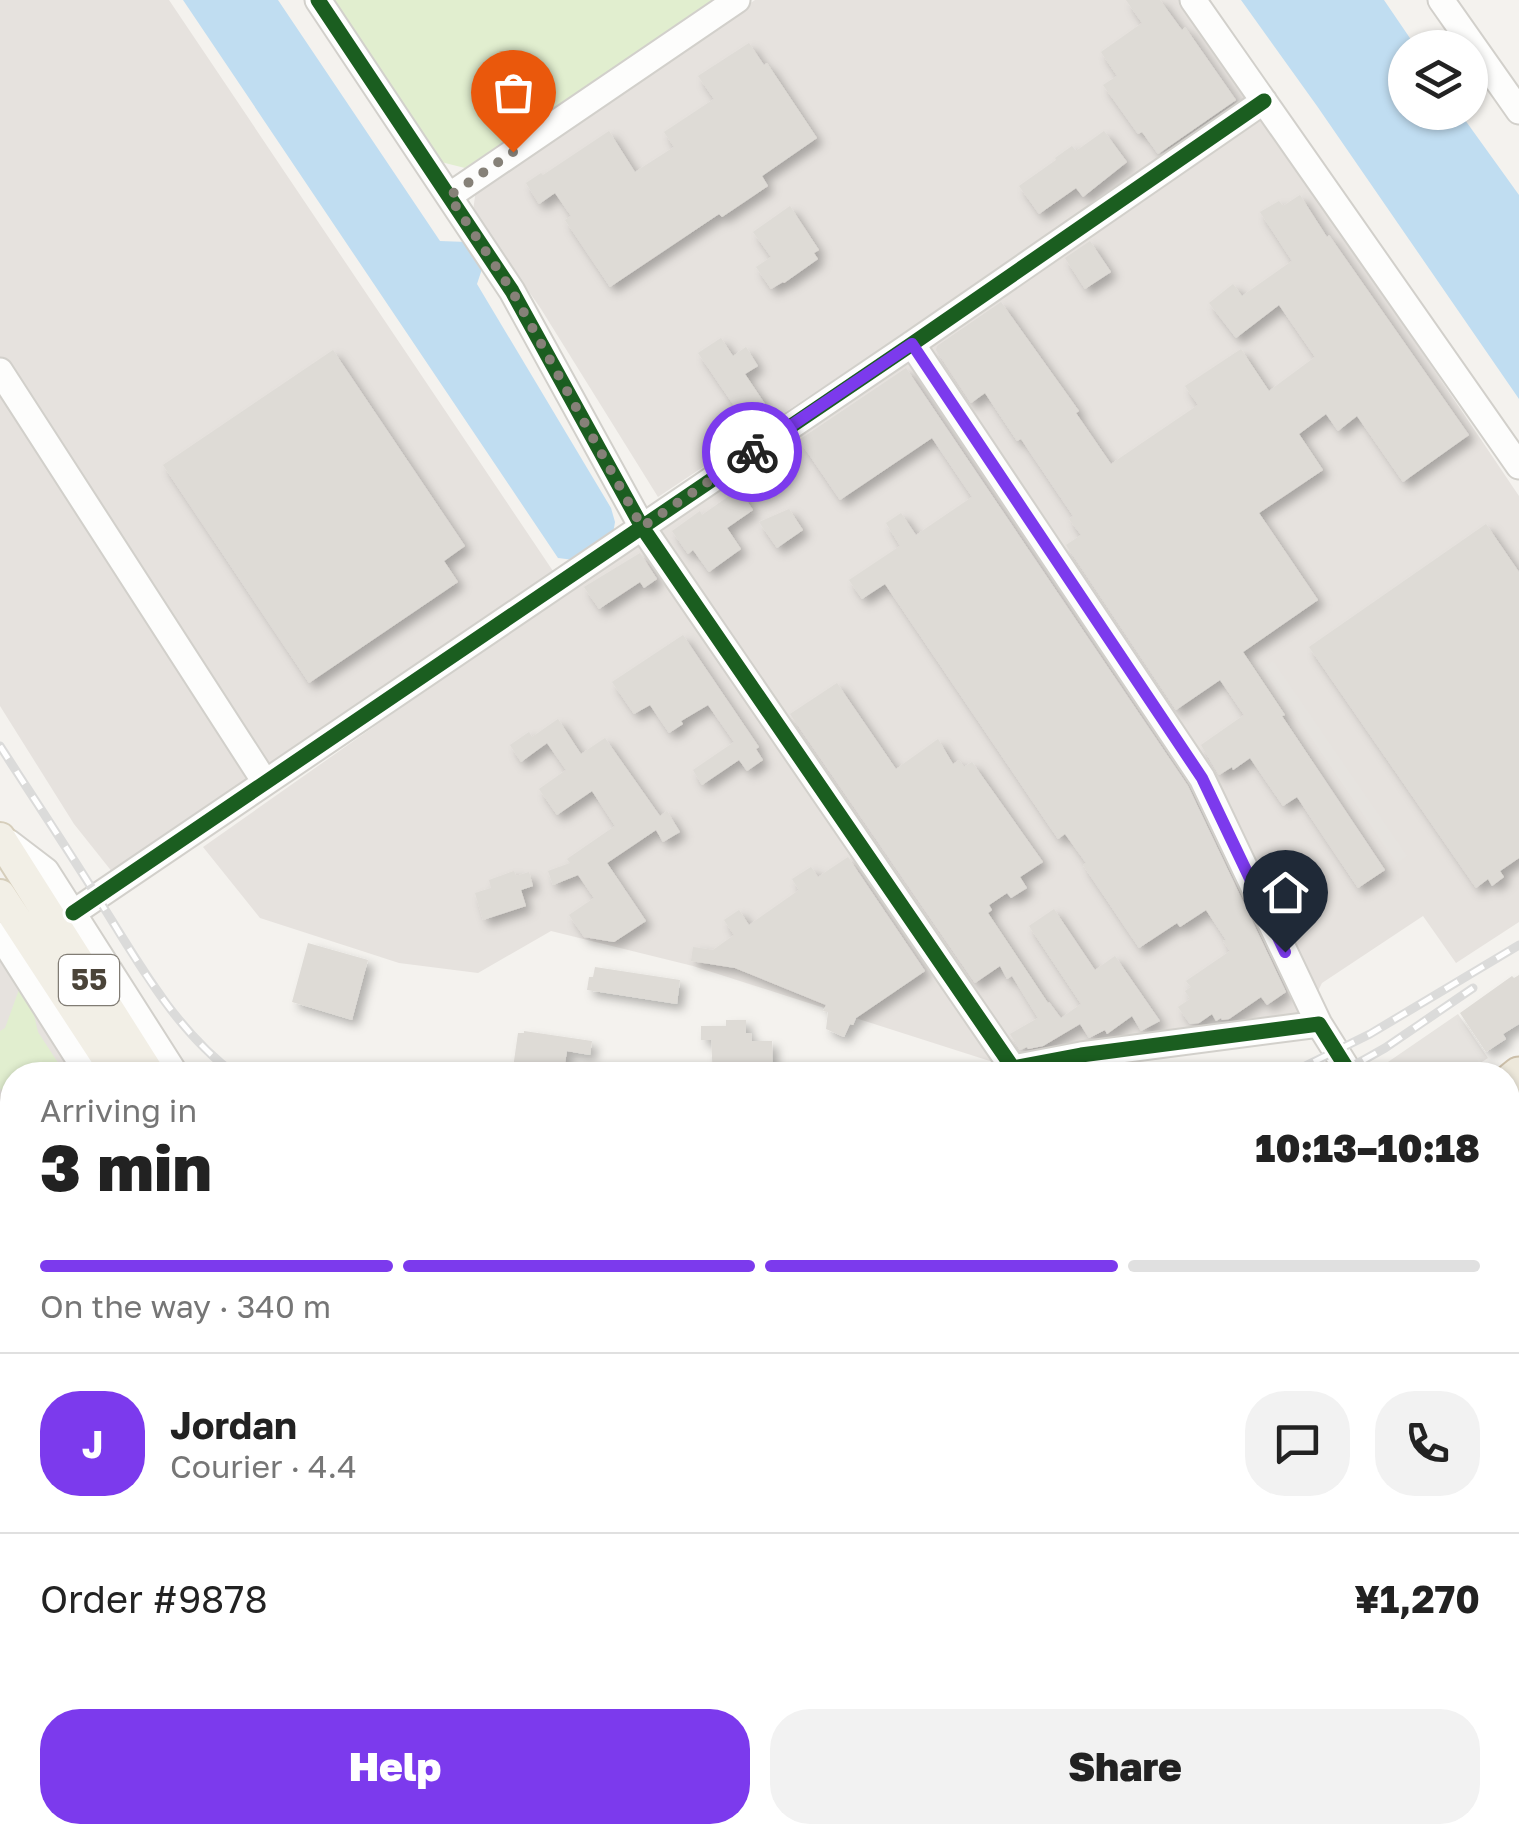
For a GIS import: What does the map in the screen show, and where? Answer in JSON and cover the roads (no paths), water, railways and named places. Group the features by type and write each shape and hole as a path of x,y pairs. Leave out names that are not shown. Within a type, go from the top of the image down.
{"main road":[{"name":"55","path":"0,837 11,893 110,1062"},
{"name":"55","path":"11,893 140,1062"}],"street":[{"path":"318,0 512,291 642,527 1009,1062"},
{"path":"456,207 737,0"},
{"path":"1193,0 1519,466"},
{"path":"1441,0 1519,110"},
{"path":"72,913 1264,101"},
{"path":"912,344 1202,778 1319,1024 1343,1062"},
{"path":"0,371 265,782"},
{"path":"0,837 46,872 168,1062"},
{"path":"0,935 82,1062"},
{"path":"1047,1062 1319,1024"}],"water":[{"path":"183,0 278,0 440,241 467,242 483,266 477,284 611,508 613,534 574,560 558,558"},
{"path":"1241,0 1384,0 1404,30 1388,30 1388,130 1472,130 1519,195 1519,399"}],"railway":[{"path":"0,746 141,968 175,1015 220,1062"},
{"path":"1313,1062 1370,1034 1519,945"},
{"path":"1360,1062 1473,988"}]}
